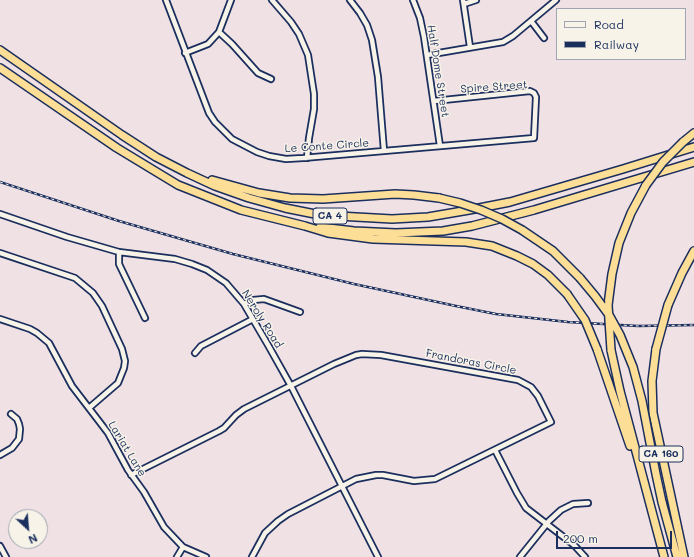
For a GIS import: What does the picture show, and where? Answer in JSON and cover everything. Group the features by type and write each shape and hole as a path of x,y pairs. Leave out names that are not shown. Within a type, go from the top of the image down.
{"highway":[{"name":"CA 4","path":"0,50 156,157 215,186 284,208 320,215 392,219 428,217 510,202 694,147"},
{"name":"CA 4","path":"2,69 117,148 178,185 241,210 305,226 354,231 443,231 472,226 534,210 694,162"},
{"name":"CA 160","path":"664,557 620,391 611,350 608,305 612,274 619,243 631,213 646,185 663,162 694,133"},
{"path":"194,176 258,193 290,198 323,199 390,194 439,198 482,210 502,219 522,230 553,252 580,278 595,296 620,335 633,367 642,401 662,502 677,557"},
{"path":"305,226 328,234 358,238 466,242 492,246 533,264 548,275 568,294 585,320 597,349 648,499"},
{"name":"CA 160","path":"684,557 653,413 652,381 656,349 668,305 682,273 694,251"}],"street":[{"name":"Le Conte Circle","path":"166,0 209,113 215,122 232,139 257,152 269,156 307,158 534,138"},
{"path":"185,53 208,44 219,32 231,0"},
{"path":"272,0 299,34 308,55 314,94 314,109 307,158"},
{"path":"350,0 367,25 372,40 378,77 384,151"},
{"name":"Half Dome Street","path":"413,0 420,18 427,55 440,146"},
{"path":"470,47 463,2 476,0"},
{"path":"427,55 503,42 514,36 556,0"},
{"path":"531,21 544,38"},
{"path":"219,32 258,73 271,79"},
{"name":"Spire Street","path":"434,101 530,91 534,93 536,97 534,138"},
{"name":"Neroly Road","path":"0,214 120,252 179,260 198,266 226,283 244,304 291,386 378,557"},
{"path":"120,252 119,264 145,318"},
{"path":"0,253 75,278 93,293 102,306 122,348 125,361 118,383 89,408"},
{"path":"244,304 253,300 264,299 300,312"},
{"name":"Lariat Lane","path":"0,319 30,329 43,337 52,348 72,386 108,432 131,475 144,492 164,527 183,547 206,557"},
{"path":"195,353 200,346 253,319"},
{"name":"Frandoras Circle","path":"252,557 265,533 278,521 288,514 342,486 356,480 376,475 414,481 435,479 551,422 535,391 525,383 518,380 381,355 362,354 346,358 291,386"},
{"path":"131,475 219,431 244,409 291,386"},
{"path":"0,455 12,448 19,439 19,424 11,414"},
{"path":"495,450 523,504 531,513 574,545 585,557"},
{"path":"520,557 554,516 567,506 579,503 588,503"},
{"path":"0,546 6,557"},
{"path":"177,557 183,547"}],"railway":[{"path":"0,182 119,221 233,254 354,284 456,306 496,314 568,322 638,326 694,325"}]}
